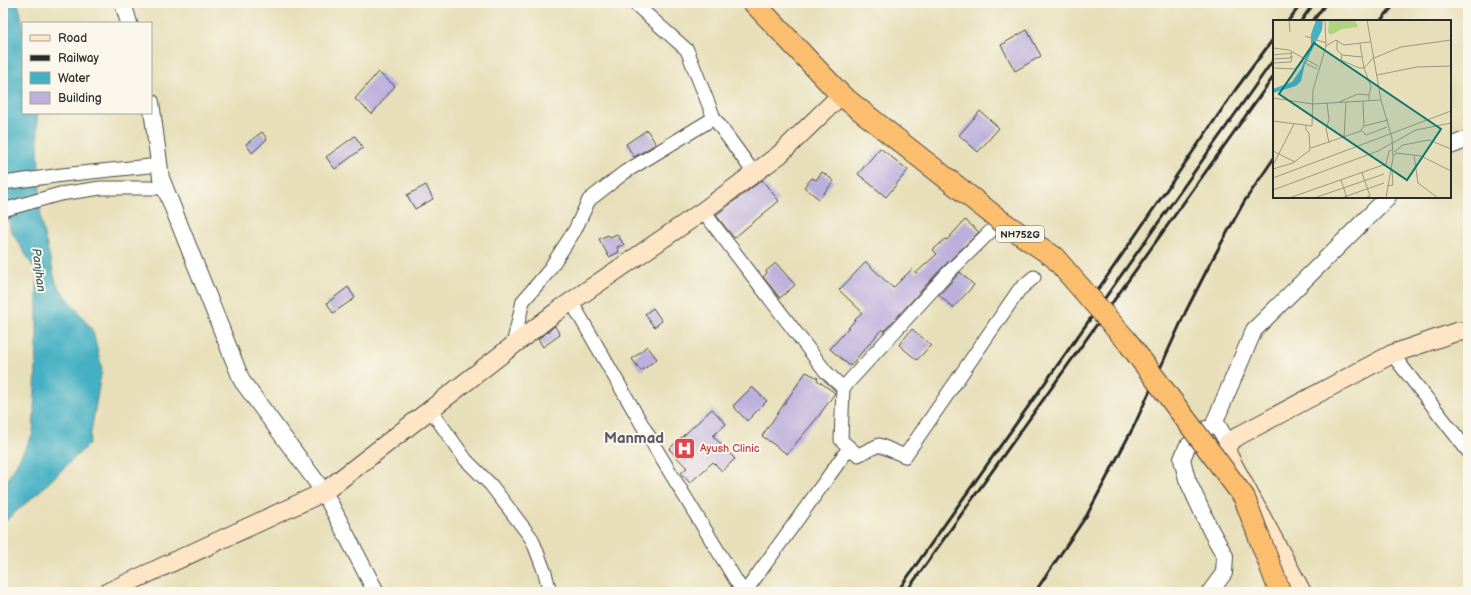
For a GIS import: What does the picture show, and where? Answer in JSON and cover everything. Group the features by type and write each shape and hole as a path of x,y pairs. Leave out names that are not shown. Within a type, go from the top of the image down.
{"highway":[{"name":"NH752G","path":"754,3 841,95 1001,221 1054,258 1137,354 1244,497 1280,592"}],"main road":[{"path":"108,592 324,492 513,345 571,302 703,211 779,155 841,95"},
{"path":"1302,592 1227,452 1228,443 1240,435 1392,354 1456,332 1468,330"}],"street":[{"path":"123,3 129,22"},
{"path":"634,3 687,50 714,118 754,173"},
{"path":"152,110 161,178 242,381 324,492 376,592"},
{"path":"513,345 524,302 547,273 575,230 589,200 625,172 714,118"},
{"path":"1451,146 1468,139"},
{"path":"3,183 159,165"},
{"path":"3,210 60,194 101,188 165,188"},
{"path":"1210,592 1224,573 1225,556 1186,479 1182,459 1187,447 1215,421 1254,330 1387,198"},
{"path":"703,211 826,372 843,388"},
{"path":"1001,221 948,273 843,388 841,440 858,455 879,445 905,456 1019,290 1034,277"},
{"path":"571,302 659,454 744,592 849,448"},
{"path":"1392,354 1468,451"},
{"path":"430,409 466,460 492,485 532,539 545,573 550,592"},
{"path":"1215,421 1228,443"}],"water":[{"name":"Panjhan","path":"3,3 18,3 23,22 22,114 37,114 41,222 56,283 93,331 102,369 89,444 41,490 3,523 3,488 33,434 37,344 37,273 10,229 3,170"}],"building":[{"path":"1027,30 1041,56 1015,71 1001,45"},
{"path":"378,72 395,86 372,114 355,99"},
{"path":"980,111 999,128 978,152 959,135"},
{"path":"647,130 656,144 634,157 626,144"},
{"path":"262,132 267,139 252,153 246,144"},
{"path":"355,136 363,148 335,169 326,157"},
{"path":"880,148 908,170 886,197 858,174"},
{"path":"822,172 834,181 819,199 804,187 812,178 816,180"},
{"path":"762,180 779,201 734,238 716,215"},
{"path":"426,185 433,199 415,209 407,195"},
{"path":"965,220 979,232 942,268 884,331 882,329 850,366 830,349 862,312 839,290 866,262 893,288 912,269 916,273 937,254 933,250 945,239 947,240"},
{"path":"617,234 624,245 617,247 619,252 609,257 599,239 608,235 610,237"},
{"path":"776,263 795,285 780,298 763,277 767,273 766,271"},
{"path":"960,272 974,285 953,308 939,295"},
{"path":"348,287 355,298 333,313 327,303"},
{"path":"653,308 662,321 654,327 645,314"},
{"path":"555,326 560,335 543,347 538,339"},
{"path":"912,329 931,345 917,360 899,345"},
{"path":"647,346 657,359 641,371 632,359"},
{"path":"806,372 818,378 817,380 835,393 818,417 787,454 762,436"},
{"path":"752,387 767,401 747,421 733,406"},
{"path":"712,409 726,424 713,436 735,459 722,471 713,462 690,483 681,473 687,468 669,449"}],"railway":[{"path":"1289,20 1302,3"},
{"path":"1302,20 1314,3"},
{"path":"1314,20 1326,3"},
{"path":"1381,20 1396,3"},
{"path":"1097,291 1236,89 1273,39"},
{"path":"897,592 1273,60"},
{"path":"906,592 1273,77"},
{"path":"1035,592 1087,515 1134,426 1186,311 1211,262 1244,202 1273,159"}],"place":[{"name":"Ayush Clinic","path":"685,448"}],"district":[{"name":"Manmad","path":"634,438"}]}
